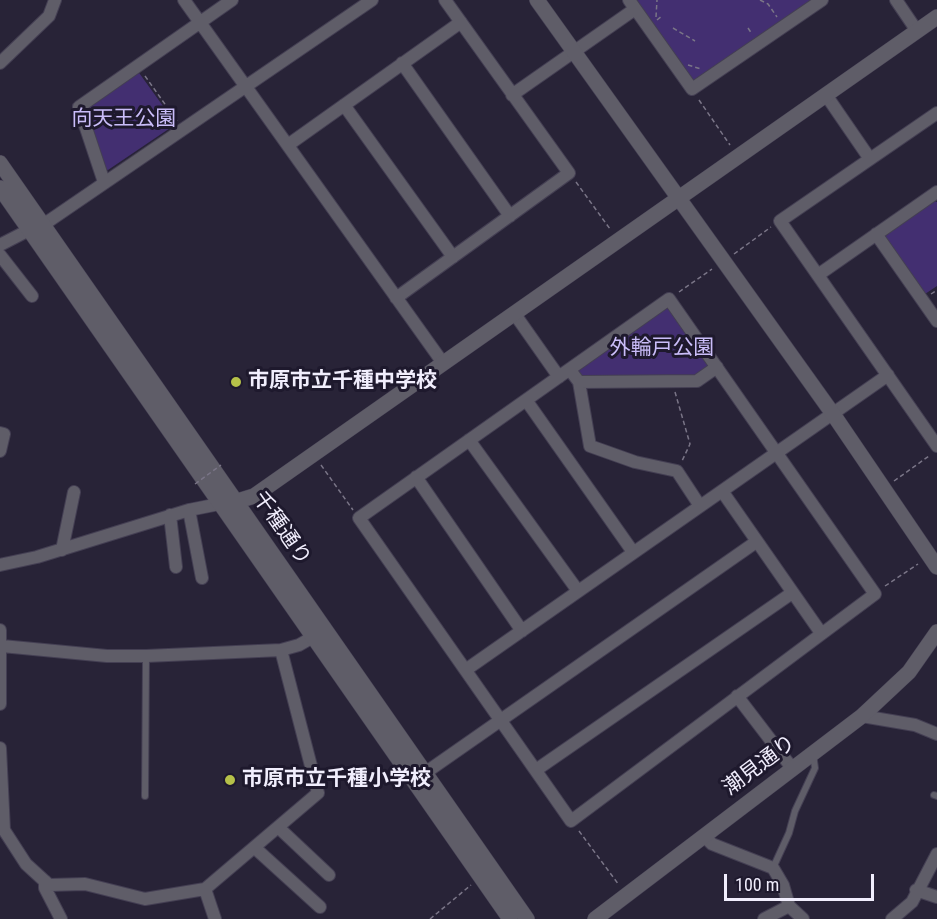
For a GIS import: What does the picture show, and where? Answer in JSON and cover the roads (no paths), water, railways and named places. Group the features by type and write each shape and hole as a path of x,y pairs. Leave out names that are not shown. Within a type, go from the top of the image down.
{"street":[{"path":"0,63 49,16 55,0"},
{"path":"184,0 443,363"},
{"path":"104,182 79,107 232,0"},
{"path":"396,298 569,173 445,0"},
{"path":"537,0 833,414 933,562"},
{"path":"512,95 573,52 632,4 692,89 822,0"},
{"path":"896,0 917,31"},
{"path":"0,245 36,228 246,86 366,1"},
{"path":"0,565 62,550 170,515 219,504 237,503 255,496 937,17"},
{"path":"288,145 460,22"},
{"path":"402,63 510,216"},
{"path":"825,95 870,159"},
{"path":"344,105 453,257"},
{"path":"937,113 780,221 937,448"},
{"name":"千種通り","path":"0,163 36,228 219,504 510,919"},
{"name":"千種通り","path":"0,188 36,228 237,503 527,919"},
{"path":"818,275 937,192"},
{"path":"876,234 937,321"},
{"path":"0,255 32,296"},
{"path":"669,299 875,594 571,821 467,669 359,518 564,373 669,299"},
{"path":"514,313 564,373 579,382 697,381 717,367"},
{"path":"467,669 888,375"},
{"path":"579,382 590,446 635,462 677,471 700,506"},
{"path":"526,400 633,552"},
{"path":"0,433 4,434 0,451"},
{"path":"470,440 578,591"},
{"path":"416,477 522,630"},
{"path":"722,491 821,633"},
{"path":"62,550 74,492"},
{"path":"189,510 202,578"},
{"path":"170,515 176,567"},
{"path":"425,773 756,542"},
{"path":"536,770 792,593"},
{"path":"0,630 0,704"},
{"name":"潮見通り","path":"595,919 862,716 909,672 937,632"},
{"path":"1,646 107,656 146,656 281,650 299,645 313,637"},
{"path":"0,748 2,830 26,864 49,885 85,884 146,899 205,889 318,793 281,650"},
{"path":"737,696 792,768"},
{"path":"862,716 915,724 937,734"},
{"path":"279,828 329,875"},
{"path":"704,836 712,844 773,867 783,885 789,906 802,919"},
{"path":"255,848 320,907"},
{"path":"892,919 912,902 916,890 937,854"},
{"path":"45,881 45,888 61,919"},
{"path":"205,889 214,919"},
{"path":"916,890 937,897"},
{"path":"764,919 789,906"}],"lane":[{"path":"145,796 146,656"},
{"path":"773,867 815,768 813,753"}],"place":[{"name":"市原市立千種中学校","path":"236,382"},
{"name":"市原市立千種小学校","path":"230,780"}],"park label":[{"name":"向天王公園","path":"124,120"},
{"name":"外輪戸公園","path":"662,349"}]}
